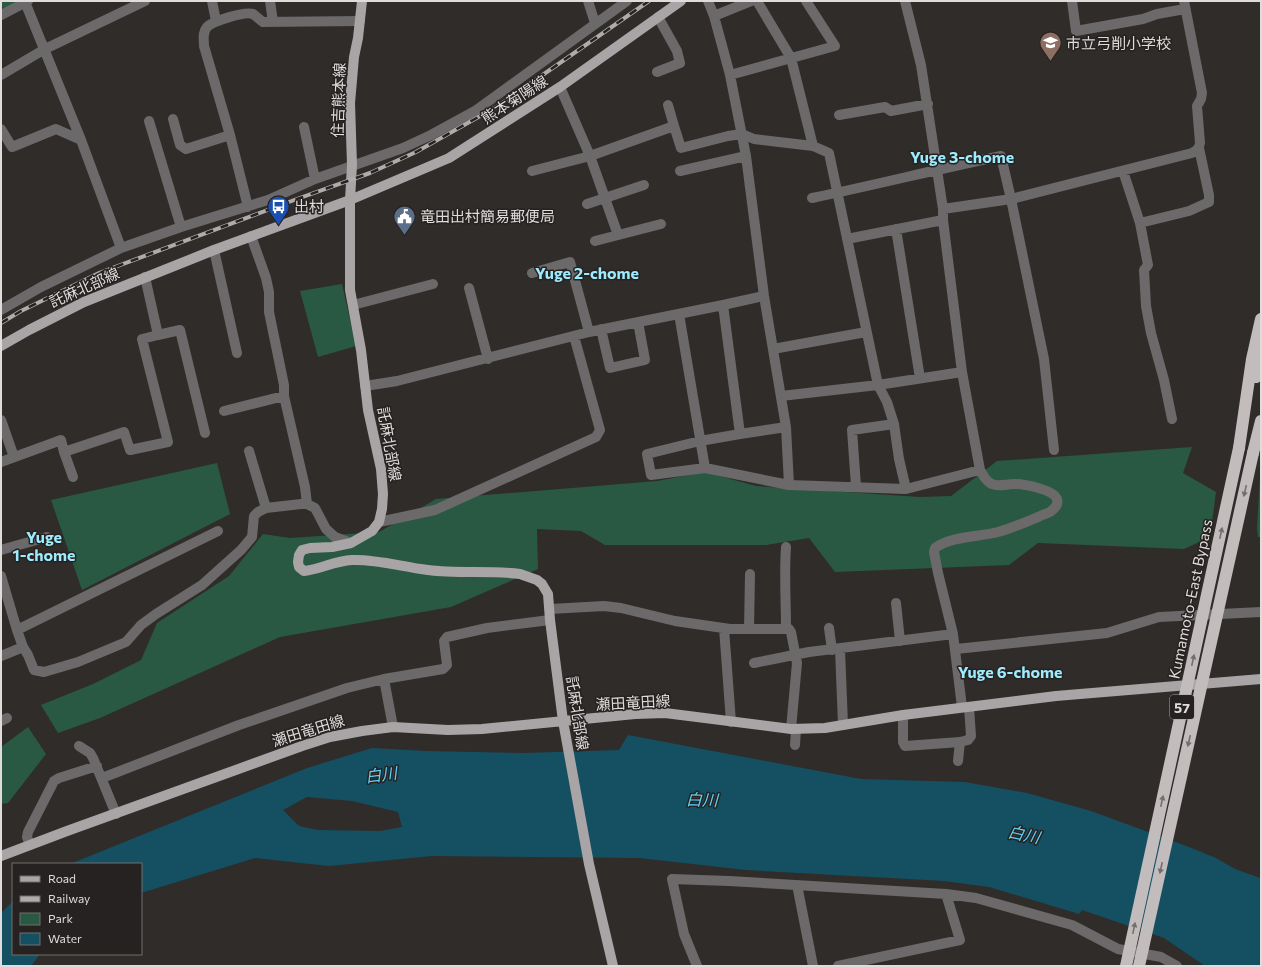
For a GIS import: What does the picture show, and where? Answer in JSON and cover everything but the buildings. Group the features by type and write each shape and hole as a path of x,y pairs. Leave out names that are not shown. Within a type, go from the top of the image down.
{"highway":[{"path":"1239,448 1252,359 1261,319"},
{"name":"Kumamoto-East Bypass","path":"1126,966 1239,448 1261,357"},
{"name":"Kumamoto-East Bypass","path":"1139,966 1261,420"}],"main road":[{"name":"住吉熊本線","path":"350,200 352,165 350,103 354,57 358,38 362,1"},
{"name":"熊本菊陽線","path":"350,200 449,158 560,87 681,1"},
{"name":"託麻北部線","path":"1,346 84,302 214,250 350,200 350,290 361,350 368,410 383,482 382,509 379,522 372,531 351,542 332,547 302,550 299,555 299,567 304,571 316,570 325,565 339,561 376,561 429,570 520,574 532,577 542,584 548,594 563,721 589,864 613,966"},
{"name":"瀬田竜田線","path":"1,856 226,772 330,736 362,731 393,727 448,730 482,729 636,714 665,713 794,729 825,728 903,715 1056,696 1261,679"}],"street":[{"path":"1,75 45,49 145,1"},
{"path":"212,1 216,21"},
{"path":"270,1 273,22"},
{"path":"588,1 595,23"},
{"path":"1,310 41,287 121,248 181,227 268,200 315,179 403,148 431,135 475,110 627,1"},
{"path":"708,1 714,16 730,75 746,156 764,296 786,427 789,484"},
{"path":"714,16 751,1"},
{"path":"757,1 791,58 812,146"},
{"path":"730,75 835,46 806,1"},
{"path":"903,715 903,742 906,746 960,742 968,740 971,736 953,634 938,573 934,552 935,548 943,543 1012,528 1050,512 1057,504 1057,500 1052,494 1037,488 1015,484 991,484 986,481 980,470 962,372 938,169 928,104 921,65 905,1"},
{"path":"1072,1 1076,31 1143,19 1184,5 1202,93 1201,99 1197,104 1197,120 1200,143 1199,148 1209,194 1209,202 1189,211 1140,222"},
{"path":"2,11 26,2 82,140 121,248"},
{"path":"248,207 230,135 204,46 203,34 207,28 216,21 248,14 254,15 263,22 360,21"},
{"path":"658,17 677,52 680,63 658,72"},
{"path":"560,87 590,156 618,235"},
{"path":"840,115 885,108 891,111 928,104"},
{"path":"668,105 680,148 742,134 754,139 812,146 829,153 878,385 887,402 894,424 899,459 906,489"},
{"path":"173,119 180,145 186,149 230,135"},
{"path":"149,120 181,227"},
{"path":"532,171 590,156 674,126"},
{"path":"304,127 315,179"},
{"path":"1,129 12,147 56,129 82,140"},
{"path":"943,209 1011,199 1192,153 1199,148"},
{"path":"680,171 746,156"},
{"path":"812,198 1001,156 1044,359 1054,450"},
{"path":"1123,171 1140,222 1148,262 1148,265 1144,270 1146,306 1172,419"},
{"path":"587,204 644,185"},
{"path":"847,239 943,220"},
{"path":"595,241 661,224"},
{"path":"896,230 920,378"},
{"path":"251,236 266,278 269,292 269,312 284,385 284,396 305,487 307,504"},
{"path":"214,250 238,353"},
{"path":"532,273 570,262 589,332"},
{"path":"145,277 158,335"},
{"path":"353,306 433,284"},
{"path":"469,288 488,359"},
{"path":"365,386 397,381 601,329 764,296"},
{"path":"723,305 740,434"},
{"path":"679,314 705,468"},
{"path":"601,329 610,368 645,360 638,322"},
{"path":"64,452 124,432 130,450 168,442 142,339 180,330 205,433"},
{"path":"773,349 866,332"},
{"path":"379,522 435,510 596,437 600,430 599,425 574,336"},
{"path":"781,396 878,385 962,372"},
{"path":"224,411 284,396"},
{"path":"1,420 14,456"},
{"path":"856,486 852,430 894,424"},
{"path":"786,427 700,441 647,454 652,475 705,468 789,484 820,487 856,486 906,489 980,470"},
{"path":"1,462 61,440 73,476"},
{"path":"249,451 266,508"},
{"path":"1,576 23,647 34,670 44,672 78,662 126,642 141,625 202,585 241,550 252,537 254,516 266,508 307,504 315,508 326,530 335,537 351,542"},
{"path":"17,630 218,530"},
{"path":"1,550 47,537"},
{"path":"786,548 784,571 786,584 786,629"},
{"path":"749,629 750,574"},
{"path":"896,603 900,641"},
{"path":"102,778 239,725 347,688 384,679 443,669 447,665 444,641 448,637 550,615 604,606 621,608 675,621 724,628 786,629 791,632 798,663 794,729 795,745"},
{"path":"956,649 1107,633 1159,617 1261,612"},
{"path":"724,628 732,722"},
{"path":"829,628 836,649 843,725"},
{"path":"754,663 796,656 810,652 953,634"},
{"path":"1,656 23,647"},
{"path":"384,679 393,727"},
{"path":"958,761 960,742"},
{"path":"79,746 90,753 97,766 116,814"},
{"path":"30,845 28,832 54,781 97,766"},
{"path":"697,966 684,934 672,879 737,881 946,894 976,898 1072,925 1118,949 1161,957 1177,966"},
{"path":"798,890 814,966"},
{"path":"838,966 960,940 946,894"}],"green space":[{"path":"1,1 28,1 5,13"},
{"path":"342,284 356,346 318,357 300,291"},
{"path":"1192,447 1183,473 1216,492 1210,537 1184,549 1038,543 1009,565 835,572 809,538 766,545 605,545 581,531 537,529 538,569 451,607 280,637 100,718 58,733 41,705 93,684 141,660 157,623 229,576 263,534 290,538 379,532 436,499 657,481 705,472 756,486 920,497 951,496 997,461"},
{"path":"217,463 230,514 82,590 51,500"},
{"path":"1260,477 1261,537 1258,537 1257,528"},
{"path":"28,727 46,754 8,803 1,804 1,747"}],"water":[{"name":"白川","path":"628,735 861,779 965,782 1027,793 1091,811 1189,847 1216,858 1235,869 1260,878 1261,966 1205,966 1164,938 1082,910 1079,914 989,887 944,881 746,870 639,858 432,856 329,866 255,858 142,893 142,863 72,863 307,768 372,748 426,751 526,753 619,750","holes":["307,797 352,801 398,812 402,827 380,831 317,830 299,826 283,810"]},
{"path":"12,902 12,955 39,955 31,966 1,966 1,913"}],"railway":[{"path":"1,323 21,311 99,273 370,173 416,152 498,106 649,1"}],"place":[{"name":"市立弓削小学校","path":"1051,62"},
{"name":"出村","path":"278,226"},
{"name":"竜田出村簡易郵便局","path":"405,236"}],"district":[{"name":"Yuge 3-chome","path":"962,156"},
{"name":"Yuge 2-chome","path":"587,272"},
{"name":"Yuge 1-chome","path":"44,545"},
{"name":"Yuge 6-chome","path":"1010,671"}]}
